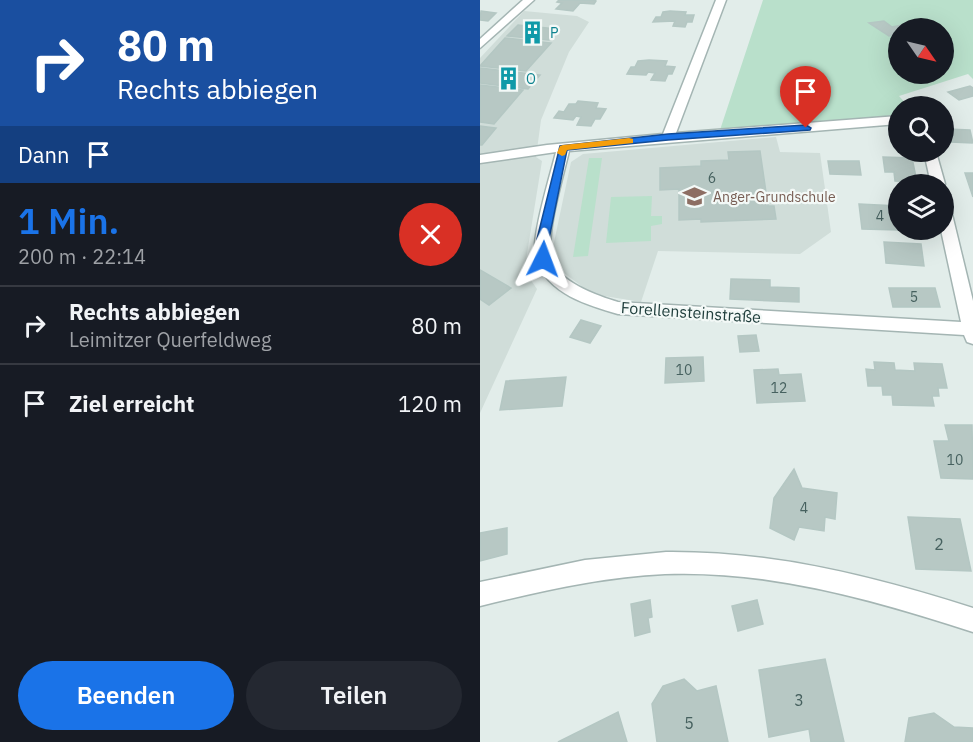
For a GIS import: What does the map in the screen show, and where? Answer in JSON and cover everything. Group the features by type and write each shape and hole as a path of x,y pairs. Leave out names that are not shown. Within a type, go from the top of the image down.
{"street":[{"path":"480,45 529,0"},
{"path":"668,137 721,0"},
{"path":"480,159 668,137 888,121"},
{"name":"Forellensteinstraße","path":"563,148 543,239 543,259 556,278 585,298 618,308 972,333"},
{"path":"951,240 972,333"},
{"path":"480,594 604,569 690,563 770,569 852,583 973,620"}],"shaded area":[{"path":"524,11 577,16 589,22 569,52 541,120 536,157 542,161 526,260 528,276 537,289 480,413 480,58"},
{"name":"Anger-Grundschule","path":"776,137 780,152 820,153 831,232 800,254 658,251 641,302 592,294 564,273 553,247 571,162 583,154"}],"green space":[{"path":"763,0 973,0 973,79 968,74 954,78 954,18 888,18 888,84 937,84 899,96 888,96 888,116 720,130"},
{"path":"589,158 602,158 588,256 573,257"},
{"path":"652,196 651,216 662,216 662,224 651,226 651,241 606,243 611,197"}],"building":[{"path":"559,0 596,1 594,4 580,3 573,11 556,9 562,3 557,2"},
{"path":"481,11 496,13 488,21 480,20"},
{"path":"663,12 694,15 692,22 687,22 685,27 673,26 675,21 653,22 656,17 661,17"},
{"path":"884,21 888,24 888,35 869,23"},
{"name":"P","path":"518,25 558,29 549,40 507,36"},
{"path":"505,38 551,43 526,71 480,66"},
{"path":"638,61 667,61 665,66 675,67 672,74 668,74 665,81 651,80 655,73 627,74"},
{"name":"O","path":"480,68 540,75 528,89 480,83"},
{"path":"480,85 523,90 494,124 480,122"},
{"path":"970,86 973,88 973,96 959,100 948,92"},
{"path":"578,101 598,103 596,108 606,109 600,119 595,119 591,126 577,125 581,117 576,116 573,120 554,118 559,111 564,112 569,104 576,104"},
{"path":"480,126 496,128 482,145 480,145"},
{"path":"954,129 970,130 973,143 954,142"},
{"path":"760,151 768,206 774,206 776,219 701,222 701,219 679,220 679,189 660,190 660,168 701,166 701,161 729,160 728,152"},
{"path":"883,157 888,157 888,162 913,162 915,174 894,174 894,172 885,172"},
{"path":"828,161 859,161 861,175 830,174"},
{"path":"965,173 973,173 973,197"},
{"path":"859,204 888,205 888,230 862,229"},
{"path":"884,242 921,244 924,266 886,263"},
{"path":"480,270 511,288 489,305 480,299"},
{"path":"731,279 770,280 770,287 799,288 799,302 730,299"},
{"path":"889,288 935,288 940,307 893,307"},
{"path":"581,320 601,326 590,343 570,337"},
{"path":"756,335 759,351 740,352 738,336"},
{"path":"703,357 704,381 665,383 666,358"},
{"path":"874,362 894,363 895,370 915,371 914,363 942,364 947,388 938,388 939,396 932,396 934,406 893,405 892,395 883,395 882,386 868,386 866,369 875,370"},
{"path":"778,369 779,375 801,374 805,401 757,403 754,370"},
{"path":"566,377 562,406 500,410 506,381"},
{"path":"945,425 972,425 973,479 941,478 934,441 949,441"},
{"path":"794,469 802,488 837,493 835,519 825,517 824,531 799,527 794,540 770,528 774,498"},
{"path":"908,517 960,519 971,571 916,569"},
{"path":"507,528 507,554 480,561 480,533"},
{"path":"650,600 652,617 648,618 650,632 635,636 631,604"},
{"path":"757,600 763,624 738,631 732,606"},
{"path":"825,659 844,742 811,742 809,729 769,737 759,670"},
{"path":"684,679 697,691 716,686 728,742 657,742 652,704 663,686"},
{"path":"618,712 627,742 558,742"},
{"path":"934,713 954,727 973,728 973,742 905,742 909,718"}],"slow traffic":[{"path":"562,153 563,148 629,141"}],"place":[{"name":"P","path":"532,33"},
{"name":"O","path":"508,79"},
{"name":"Anger-Grundschule","path":"695,197"}],"route":[{"path":"543,259 543,239 563,148 668,137 806,128"}]}
